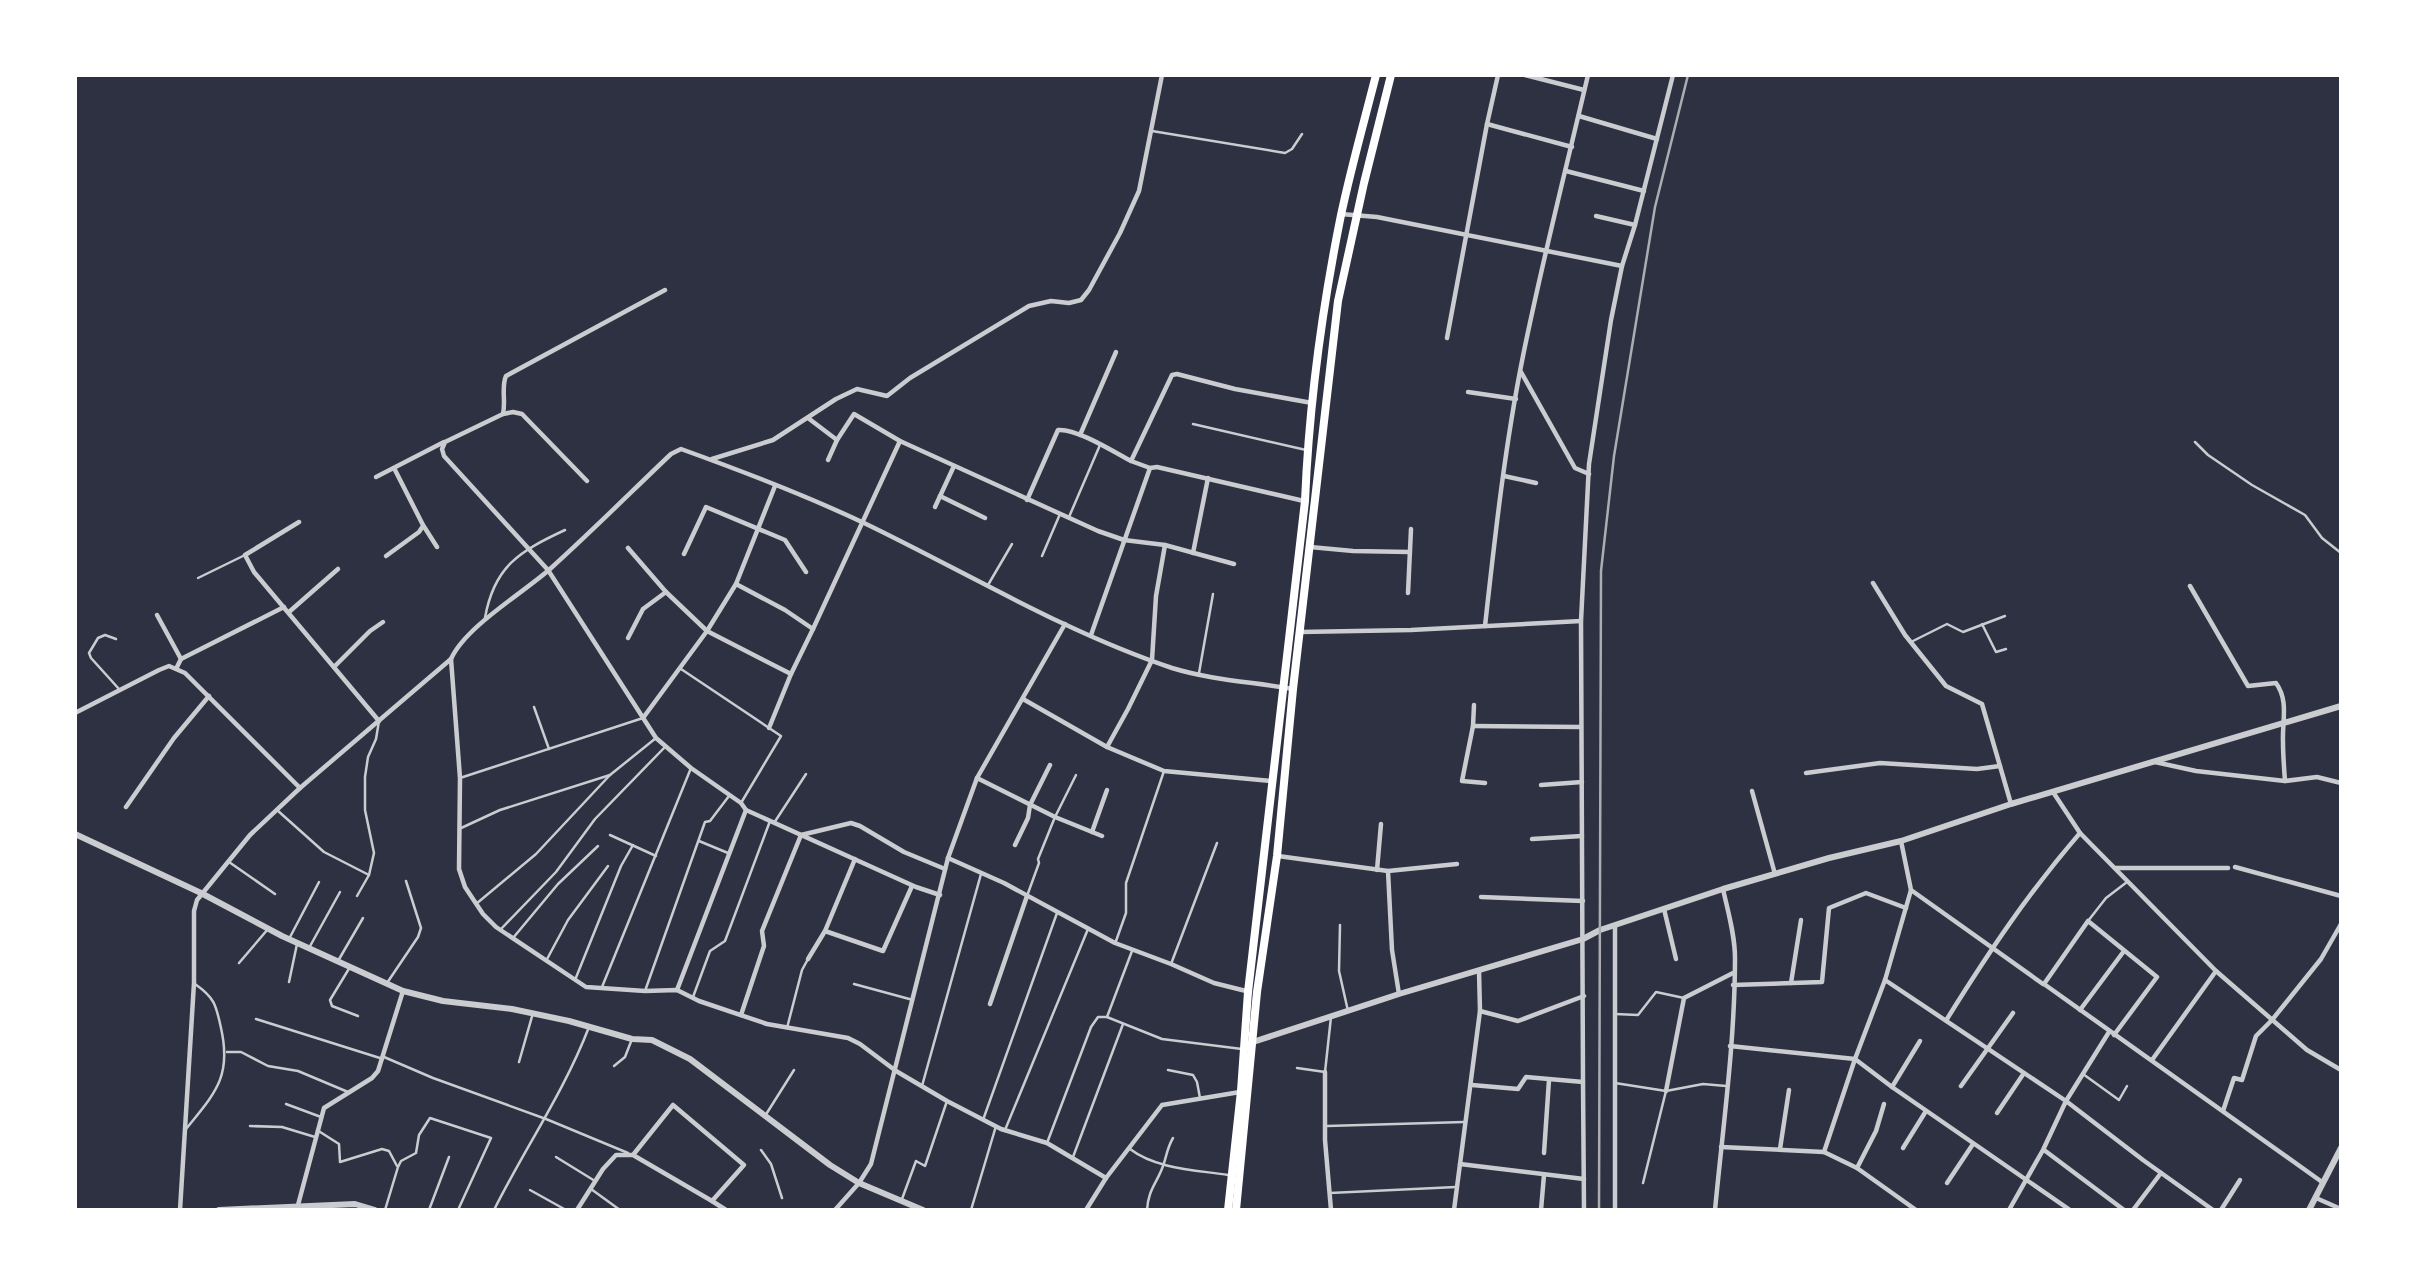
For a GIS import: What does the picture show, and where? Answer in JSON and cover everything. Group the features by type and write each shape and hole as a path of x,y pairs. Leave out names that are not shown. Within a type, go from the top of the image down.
{"main road":[{"path":"1228,1210 1241,1091 1242,1047 1277,856 1307,450 1326,300 1342,214 1376,75"},
{"path":"1236,1210 1253,1042 1252,992 1271,781 1300,632 1338,301 1391,75"}],"street":[{"path":"710,460 773,440 836,399 857,389 887,396 1029,306 1051,301 1069,303 1081,300 1114,245 1139,191 1162,75"},
{"path":"1447,338 1498,75"},
{"path":"1525,75 1584,90"},
{"path":"1485,626 1496,523 1521,371 1546,251 1588,75"},
{"path":"1584,1210 1581,621 1589,474 1609,333 1622,266 1644,191 1672,76"},
{"path":"1579,116 1657,139"},
{"path":"1487,124 1572,147"},
{"path":"1566,171 1644,191"},
{"path":"1342,214 1377,217 1467,233 1622,266"},
{"path":"1596,216 1635,225"},
{"path":"503,414 506,376 665,290"},
{"path":"1080,435 1116,352"},
{"path":"1521,371 1575,468 1589,474"},
{"path":"1131,461 1172,375 1313,404"},
{"path":"1468,392 1516,399"},
{"path":"376,477 503,414 513,412 522,414 587,481"},
{"path":"828,460 854,414 900,441 1027,500 1124,540 1165,545 1234,564"},
{"path":"808,418 837,440"},
{"path":"1027,500 1058,430 1062,429 1150,468 1208,478 1305,501"},
{"path":"769,728 900,441"},
{"path":"445,442 442,449 444,456 548,570 656,738 691,768 741,803 746,810 912,886 940,895"},
{"path":"180,1210 194,983 194,911 201,893 250,835 300,788 451,659 456,648 485,621 548,570 671,454 681,449 862,522 1065,624 1152,660 1174,668 1241,683 1288,688"},
{"path":"935,507 954,466"},
{"path":"394,468 437,547"},
{"path":"1091,635 1150,468"},
{"path":"1504,476 1536,483"},
{"path":"1193,553 1208,478"},
{"path":"643,718 707,631 736,584 775,486"},
{"path":"940,496 985,518"},
{"path":"684,554 705,507 785,540 806,572"},
{"path":"299,522 245,555 254,572 379,721"},
{"path":"386,556 419,532 423,525"},
{"path":"1408,593 1411,529"},
{"path":"1107,747 1152,660 1156,596 1165,545"},
{"path":"1309,547 1410,552"},
{"path":"628,548 666,592 707,631 792,674"},
{"path":"289,612 338,569"},
{"path":"1873,583 1911,642 1946,686 1982,704 2011,804"},
{"path":"736,584 785,610 813,629"},
{"path":"2190,586 2248,686 2276,683 2282,692 2285,781"},
{"path":"628,638 643,609 666,592"},
{"path":"177,667 181,659 284,607"},
{"path":"157,615 181,659"},
{"path":"1300,632 1581,621"},
{"path":"334,667 370,631 383,622"},
{"path":"835,1210 859,1183 871,1164 948,858 977,778 1065,624"},
{"path":"451,659 460,778 459,869 474,905 500,929 586,987 677,990 692,998 767,1024 848,1038 869,1049 895,1071 947,1101 1005,1130 1047,1143 1106,1178"},
{"path":"75,713 162,669 177,667 300,788"},
{"path":"126,807 174,738 209,696"},
{"path":"1023,699 1107,747 1164,771 1271,781"},
{"path":"1474,705 1473,726 1462,782 1485,783"},
{"path":"1242,1047 1399,994 1583,939 1600,930 1723,889 1829,858 1901,841 2011,804 2341,706"},
{"path":"1473,726 1581,727"},
{"path":"2152,761 2196,771 2285,781 2317,777 2341,783"},
{"path":"1806,773 1881,763 1977,769 2000,766"},
{"path":"1015,845 1028,817 1030,805 1050,765"},
{"path":"977,778 1055,817 1102,836"},
{"path":"1541,785 1582,782"},
{"path":"1092,832 1107,790"},
{"path":"1752,792 1774,874"},
{"path":"2053,792 2080,833 2216,971 2307,1050 2341,1070"},
{"path":"677,990 746,810"},
{"path":"801,835 851,823 904,852 945,869"},
{"path":"1377,870 1381,824"},
{"path":"1947,1019 2036,884 2080,833"},
{"path":"75,834 201,893 297,943 403,990 443,1001 533,1013 632,1039 652,1040 676,1051 830,1165 859,1183 923,1210"},
{"path":"741,1015 764,946 762,931 801,835"},
{"path":"1532,839 1582,836"},
{"path":"1824,1152 1885,980 1911,890 1901,841"},
{"path":"1277,856 1388,872 1457,864"},
{"path":"948,858 982,872 1132,951 1214,983 1252,992"},
{"path":"808,959 825,931 855,859"},
{"path":"2235,867 2341,896"},
{"path":"2115,868 2228,868"},
{"path":"1388,872 1392,950 1399,994"},
{"path":"825,931 883,951 912,886"},
{"path":"1715,1210 1735,958 1733,931 1723,889"},
{"path":"1911,890 2322,1182"},
{"path":"1733,985 1822,982 1829,908 1866,893 1906,908"},
{"path":"990,1004 1027,896"},
{"path":"1481,897 1583,901"},
{"path":"1664,909 1676,959"},
{"path":"1791,983 1801,920"},
{"path":"2009,1210 2083,1074 2157,977 2088,921 2044,984"},
{"path":"2223,1111 2234,1078 2242,1080 2256,1036 2321,959 2341,924"},
{"path":"1615,926 1615,1210"},
{"path":"2080,1010 2124,951"},
{"path":"1454,1210 1480,1012 1479,971"},
{"path":"2152,1060 2216,971"},
{"path":"1666,1091 1684,998 1733,973"},
{"path":"1885,980 2066,1101 2213,1210"},
{"path":"298,1205 324,1108 372,1078 378,1070 403,990"},
{"path":"1480,1012 1518,1021 1584,996"},
{"path":"1961,1086 2013,1013"},
{"path":"1892,1087 1920,1041"},
{"path":"1730,1046 1856,1059 2025,1181 2070,1210"},
{"path":"1325,1072 1325,1140 1331,1210"},
{"path":"1997,1113 2024,1073"},
{"path":"1472,1085 1518,1089 1527,1077 1583,1082"},
{"path":"1544,1153 1549,1080"},
{"path":"1780,1149 1789,1090"},
{"path":"1086,1210 1106,1178 1161,1105 1241,1091"},
{"path":"1857,1168 1876,1131 1884,1104"},
{"path":"633,1155 673,1105 744,1165 712,1201"},
{"path":"1903,1148 1926,1111"},
{"path":"1947,1182 1973,1144"},
{"path":"1721,1147 1824,1152 1857,1168 1916,1210"},
{"path":"2309,1210 2341,1148"},
{"path":"2043,1150 2124,1210"},
{"path":"577,1210 616,1155 633,1155 726,1210"},
{"path":"1460,1164 1585,1179"},
{"path":"2133,1210 2161,1173"},
{"path":"1541,1210 1544,1175"},
{"path":"2221,1210 2240,1180"},
{"path":"2316,1198 2341,1209"},
{"path":"219,1210 355,1204 375,1210"}],"lane":[{"path":"1152,131 1286,153 1302,134"},
{"path":"1193,424 1307,450"},
{"path":"2195,442 2208,455 2252,485 2305,515 2322,538 2341,554"},
{"path":"1069,517 1100,445"},
{"path":"1042,556 1060,514"},
{"path":"485,621 489,593 514,557 528,547 565,530"},
{"path":"988,585 1012,544"},
{"path":"198,578 245,555"},
{"path":"1199,674 1213,594"},
{"path":"1911,642 1947,624 1964,632 2005,616"},
{"path":"1982,624 1996,652 2006,649"},
{"path":"116,639 105,635 98,638 89,653 119,689"},
{"path":"679,668 781,736 741,803"},
{"path":"534,707 549,749"},
{"path":"460,778 643,718"},
{"path":"356,896 369,876 374,853 365,810 365,777 379,721"},
{"path":"474,905 536,854 610,775 656,738"},
{"path":"500,929 556,872 595,819 666,747"},
{"path":"602,988 691,768"},
{"path":"1115,943 1126,913 1126,883 1164,771"},
{"path":"692,998 710,951 725,942 772,822 806,774"},
{"path":"458,829 500,810 610,775"},
{"path":"1027,896 1055,817 1076,775"},
{"path":"645,991 705,822 710,821 729,796"},
{"path":"277,810 324,852 369,876"},
{"path":"610,835 656,856"},
{"path":"698,840 728,853"},
{"path":"1171,964 1217,843"},
{"path":"575,980 621,866 633,845"},
{"path":"513,938 558,884 598,846"},
{"path":"229,862 275,894"},
{"path":"547,961 568,920 607,866"},
{"path":"922,1086 982,872"},
{"path":"387,983 418,937 421,928 406,881"},
{"path":"289,939 319,882"},
{"path":"2088,921 2106,898 2127,882"},
{"path":"309,948 340,892"},
{"path":"983,1120 1057,913"},
{"path":"338,961 363,918"},
{"path":"1340,925 1339,971 1348,1011"},
{"path":"239,963 268,929"},
{"path":"1005,1130 1088,929"},
{"path":"2334,937 2341,941"},
{"path":"289,982 297,943"},
{"path":"1107,1017 1132,951"},
{"path":"787,1028 802,970 808,959"},
{"path":"350,967 330,1000 332,1006 358,1016"},
{"path":"186,1129 208,1102 224,1072 226,1052 216,1005 210,994 194,983"},
{"path":"855,984 913,1000"},
{"path":"1615,1014 1638,1015 1656,992 1684,998"},
{"path":"519,1062 533,1013"},
{"path":"1297,1069 1325,1072 1331,1016"},
{"path":"1047,1143 1091,1027 1098,1017 1107,1017 1162,1040 1242,1047"},
{"path":"256,1019 383,1058 633,1155"},
{"path":"1073,1157 1123,1024"},
{"path":"494,1210 546,1119 577,1058 589,1026"},
{"path":"614,1066 625,1057 632,1039"},
{"path":"226,1052 241,1052 268,1066 298,1071 348,1092"},
{"path":"765,1116 794,1070"},
{"path":"1168,1070 1193,1075 1198,1082 1200,1098"},
{"path":"2083,1074 2119,1100 2127,1086"},
{"path":"1615,1083 1666,1091 1703,1084 1726,1086"},
{"path":"1643,1183 1666,1091"},
{"path":"901,1201 916,1161 925,1166 947,1101"},
{"path":"286,1104 321,1117"},
{"path":"385,1210 398,1167 401,1161 416,1153 419,1135 430,1118 491,1138 458,1210"},
{"path":"1327,1126 1464,1122"},
{"path":"250,1126 282,1127 315,1137"},
{"path":"971,1210 996,1126"},
{"path":"317,1130 338,1144 340,1162 382,1149 388,1151 398,1167"},
{"path":"1147,1210 1151,1187 1164,1164 1166,1150 1173,1138"},
{"path":"1130,1149 1140,1156 1164,1164 1231,1176"},
{"path":"761,1150 771,1164 782,1198"},
{"path":"429,1210 449,1157"},
{"path":"556,1157 595,1181"},
{"path":"1330,1193 1457,1187"},
{"path":"591,1189 620,1210"},
{"path":"530,1190 566,1210"}],"railway":[{"path":"1599,1210 1601,571 1614,456 1655,207 1688,75"}]}
